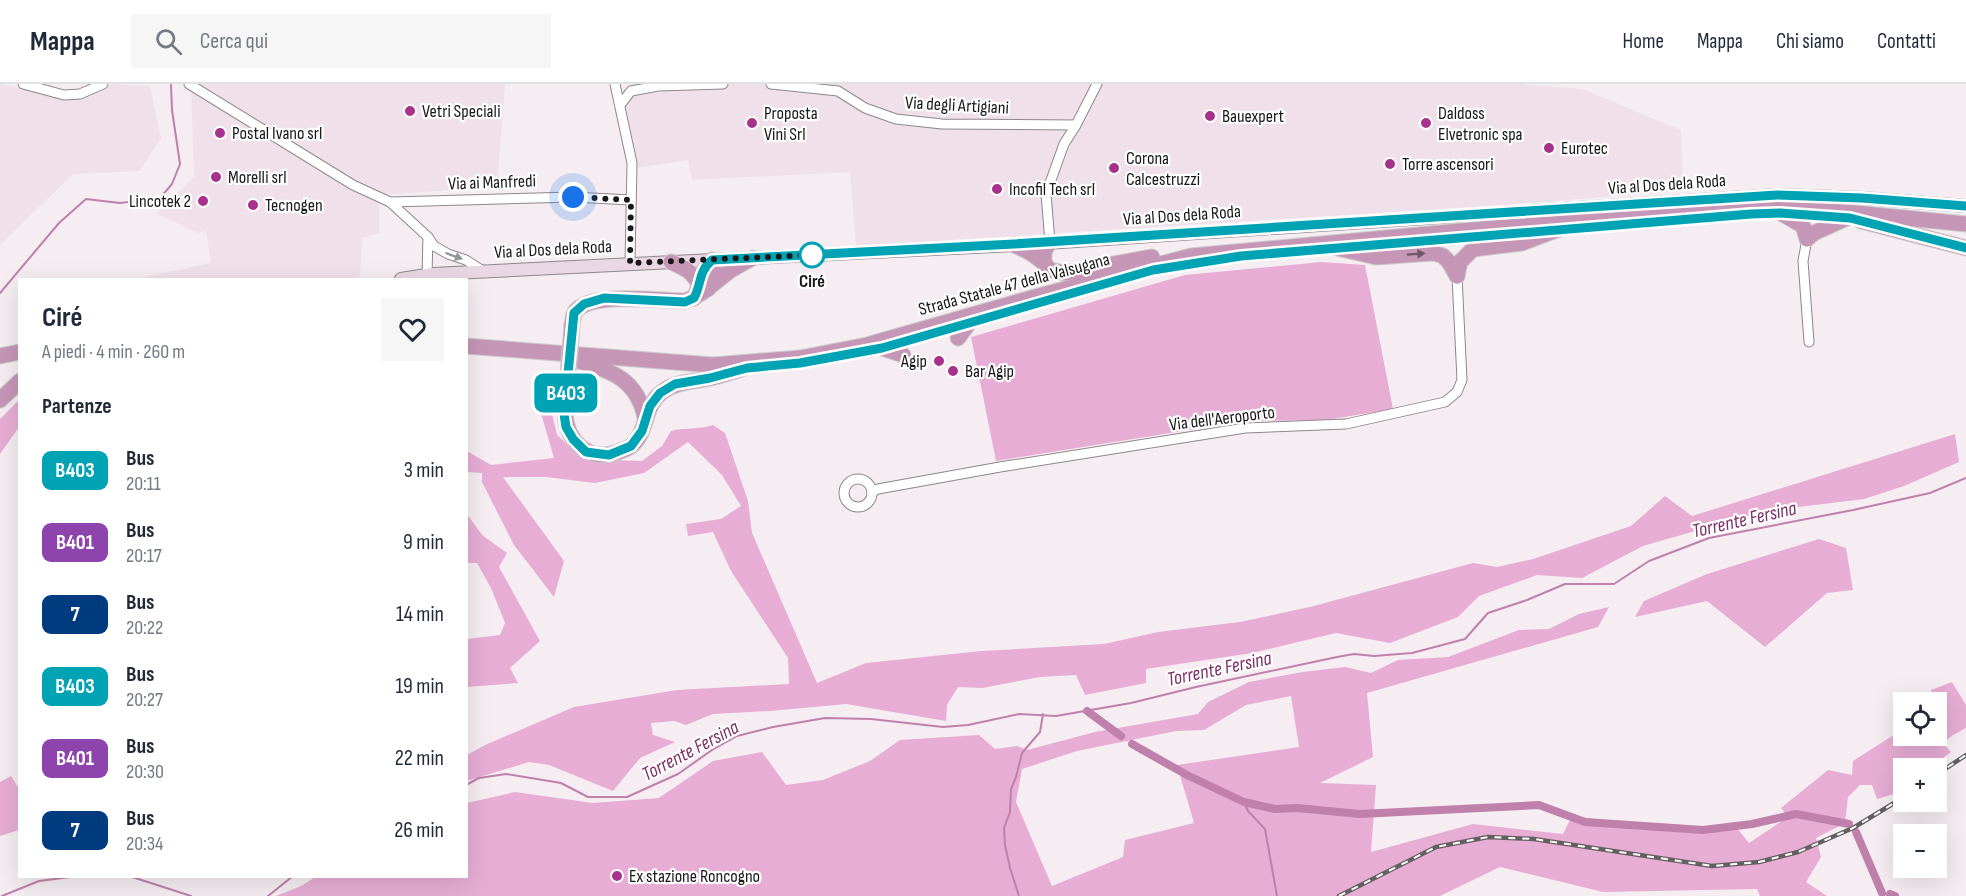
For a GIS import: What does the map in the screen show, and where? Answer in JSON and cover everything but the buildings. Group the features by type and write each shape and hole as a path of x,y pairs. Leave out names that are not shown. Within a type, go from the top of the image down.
{"highway":[{"name":"Strada Statale 47 della Valsugana","path":"468,346 713,365 800,358 867,345 1191,256 1482,229 1759,207 1836,211 1966,224"},
{"path":"1780,213 1803,226 1807,239 1814,233 1849,218 1966,248"},
{"name":"Strada Statale 47 della Valsugana","path":"468,351 579,361 747,368 800,363 882,348 1153,270 1241,256 1751,214 1780,213 1966,229"},
{"path":"1457,276 1460,262 1473,249 1522,243 1559,230"},
{"path":"1044,261 1044,251 1050,242"},
{"path":"1014,244 1044,261 1050,270 1065,273 1147,258 1191,256"},
{"path":"1337,248 1376,257 1434,253 1443,256 1449,262 1457,276"},
{"path":"747,368 675,384 660,393 650,406 642,431 631,446 609,455 586,452 573,439 566,427 564,414 574,313 584,304 604,298 685,302 753,258"},
{"path":"700,292 700,276 704,267 712,260"},
{"path":"671,262 687,269 696,277 700,292"},
{"path":"958,338 969,323"},
{"path":"0,345 18,350"},
{"path":"882,348 903,355"},
{"path":"0,356 18,351"},
{"path":"579,361 608,371 631,386 641,400 645,417"},
{"path":"0,365 18,362"},
{"path":"0,400 18,383"}],"main road":[{"name":"Via al Dos dela Roda","path":"408,278 483,271 1050,242 1777,195 1862,198 1964,206"}],"street":[{"path":"23,84 64,95 80,94 103,84"},
{"name":"Via ai Manfredi","path":"189,84 353,185 390,201 428,237 434,246 466,260 483,271"},
{"path":"615,84 632,163 630,263"},
{"path":"620,105 631,91 658,86 723,84"},
{"name":"Via degli Artigiani","path":"771,84 838,91 865,108 896,119 942,124 1076,125"},
{"path":"1050,242 1046,194 1064,144 1097,84"},
{"name":"Via ai Manfredi","path":"390,201 573,197 631,200"},
{"path":"427,275 428,237"},
{"path":"1807,239 1803,261 1809,342"},
{"name":"Via dell'Aeroporto","path":"872,492 1000,467 1245,428 1346,424 1445,402 1457,392 1462,380 1457,276"}],"shaded area":[{"path":"0,84 75,98 113,84 150,86 161,138 140,171 73,174 0,245"},
{"path":"191,84 505,84 497,187 379,195 379,233 362,238 360,277 141,278 211,263 206,230 198,233 157,214 194,177"},
{"path":"630,84 1519,84 1582,89 1681,130 1683,191 1501,205 856,246 850,172 692,180 688,160 636,168 622,94"},
{"path":"1321,262 1365,265 1393,409 1326,420 1245,421 996,461 971,337 1185,275"},
{"path":"553,385 550,405 557,435 584,459 642,461 662,446 671,431 713,425 725,433 748,501 752,533 817,683 866,663 981,651 1104,644 1158,632 1240,622 1310,607 1473,563 1497,567 1533,559 1631,526 1665,496 1692,516 1955,434 1959,462 1904,486 1864,499 1765,511 1643,546 1582,578 1537,575 1479,596 1458,617 1390,643 1336,633 1252,653 1146,669 1146,683 1085,695 1076,675 1040,677 982,688 958,687 947,705 946,721 846,704 713,714 686,725 674,721 651,723 653,735 675,742 640,758 613,791 549,765 529,762 468,781 468,754 574,707 677,690 789,684 788,658 731,571 713,532 688,536 686,524 721,519 741,506 722,475 688,442 644,473 595,483 546,477 503,477 564,561 554,597 514,545 482,482 482,473 468,472 468,452 491,465 554,458 538,403"},
{"path":"18,401 18,428 0,454 0,419"},
{"path":"468,515 482,535 507,553 499,567 540,641 510,668 518,683 468,687 468,639 500,635 505,623 491,588 477,563 468,563"},
{"path":"1819,539 1846,548 1853,590 1827,593 1765,647 1707,601 1635,617 1644,601 1707,574"},
{"path":"1609,607 1598,627 1367,693 1373,757 1320,783 1376,785 1371,852 1473,824 1563,834 1572,816 1697,833 1737,828 1749,843 1788,817 1781,808 1828,770 1852,775 1853,761 1893,735 1893,746 1946,746 1951,752 1943,758 1893,758 1893,794 1877,799 1872,785 1860,785 1848,797 1845,823 1816,838 1821,857 1806,882 1827,896 1760,896 1757,889 1603,892 1500,867 1440,896 276,896 314,878 468,878 468,803 515,792 593,803 659,798 713,761 762,752 786,785 823,780 870,761 900,740 979,735 995,749 1017,746 1027,750 1095,732 1198,714 1208,702 1249,682 1345,667 1371,673 1398,660 1448,657 1519,630 1549,629 1579,614","holes":["1291,696 1299,747 1177,765 1194,823 1125,840 1123,857 1052,886 1016,802 1022,769 1077,751 1176,731 1204,730 1246,705"]},
{"path":"1952,682 1966,705 1966,728 1947,740 1947,692 1931,692 1931,690"},
{"path":"11,776 18,787 18,830 0,836 0,782"}],"waterway":[{"path":"0,293 59,223 86,199 120,203 160,198 172,184 180,164 172,110 171,85"},
{"name":"Torrente Fersina","path":"468,784 479,778 506,774 561,783 588,797 627,797 678,774 737,736 773,727 825,718 871,719 943,727 968,725 1019,714 1056,716 1131,703 1337,657 1354,654 1374,656 1412,653 1465,639 1488,613 1565,584 1614,584 1649,561 1709,538 1930,493 1966,478"},
{"path":"1087,711 1121,736"},
{"path":"1019,896 1010,868 1004,828 1010,812 1011,789 1022,753 1040,732 1043,714"},
{"path":"1132,744 1187,775 1244,802 1275,809 1297,808 1360,814 1539,805 1585,822 1703,830 1752,824 1796,814 1849,824"},
{"path":"1244,802 1248,811 1265,829 1277,896"},
{"path":"1856,832 1882,893"},
{"name":"Torrente Fersina","path":"2,896 39,881 62,878"},
{"name":"Torrente Fersina","path":"135,878 191,896"},
{"name":"Torrente Fersina","path":"268,896 290,878"},
{"path":"1890,894 1895,896"}],"railway":[{"path":"1947,768 1966,755"},
{"path":"1339,896 1436,847 1488,837 1534,839 1712,866 1759,862 1798,852 1853,828 1893,804"}],"bus line":[{"name":"B403","path":"1966,206 1862,198 1777,195 1014,244 712,260 704,267 700,276 700,287 694,298 685,302 604,298 584,304 574,313 564,414 566,427 573,439 586,452 609,455 631,446 642,431 650,406 660,393 675,384 747,368 800,363 860,353 1153,270 1241,256 1780,213 1850,218 1966,248"}],"place":[{"name":"Vetri Speciali","path":"410,111"},
{"name":"Bauexpert","path":"1210,116"},
{"name":"Proposta Vini Srl","path":"752,123"},
{"name":"Daldoss Elvetronic spa","path":"1426,123"},
{"name":"Postal Ivano srl","path":"220,133"},
{"name":"Eurotec","path":"1549,148"},
{"name":"Torre ascensori","path":"1390,164"},
{"name":"Corona Calcestruzzi","path":"1114,168"},
{"name":"Morelli srl","path":"216,177"},
{"name":"Incofil Tech srl","path":"997,189"},
{"name":"Lincotek 2","path":"203,201"},
{"name":"Tecnogen","path":"253,205"},
{"name":"Ciré","path":"812,255"},
{"name":"Agip","path":"939,361"},
{"name":"Bar Agip","path":"953,371"},
{"name":"Ex stazione Roncogno","path":"617,876"}],"route":[{"path":"573,197 631,200 630,263 812,255"}]}
